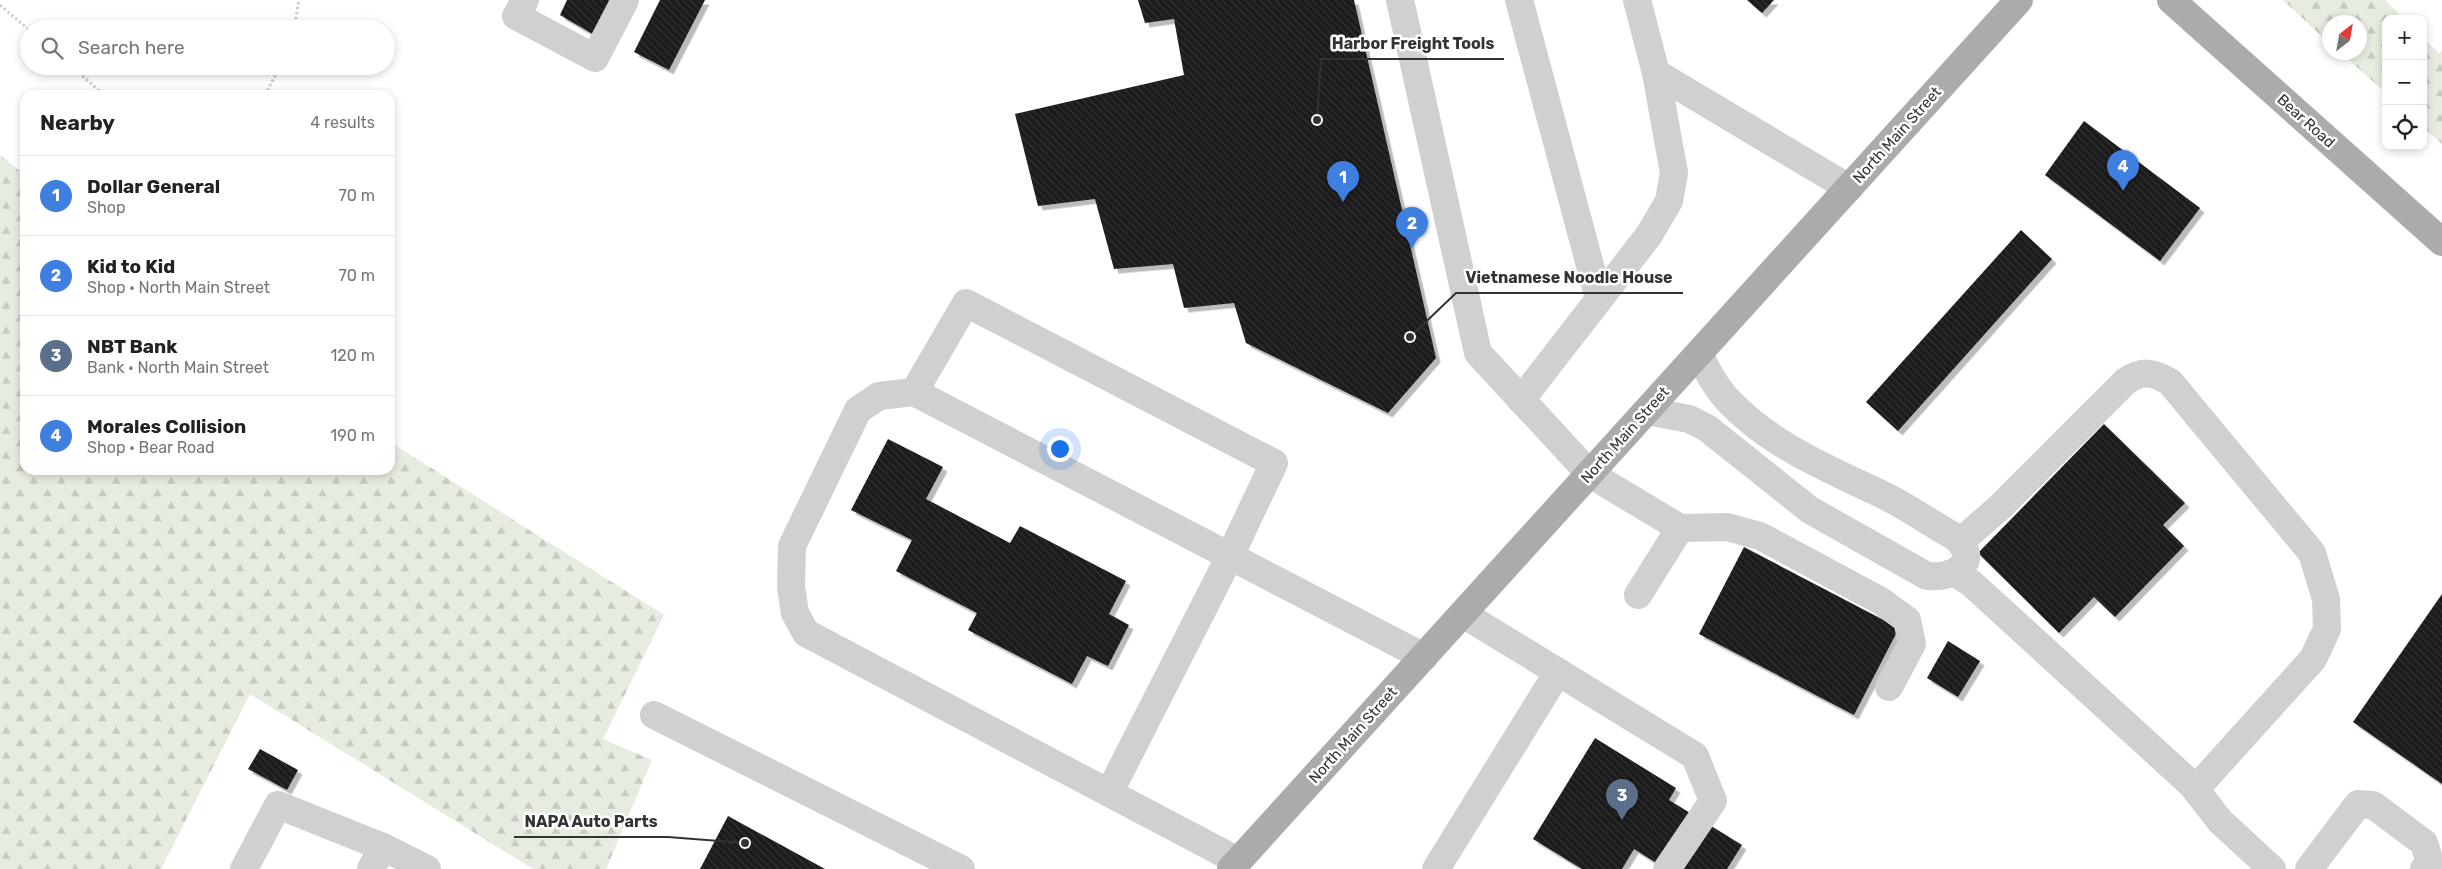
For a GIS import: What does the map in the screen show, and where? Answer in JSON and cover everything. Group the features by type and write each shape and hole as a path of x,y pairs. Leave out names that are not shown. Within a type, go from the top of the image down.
{"main road":[{"name":"North Main Street","path":"1234,865 2019,0"},
{"name":"Bear Road","path":"2171,0 2442,242"}],"lane":[{"path":"525,0 516,16 595,58 625,0"},
{"path":"1400,0 1478,353 1590,474 1680,528 1727,527 1760,536 1881,601 1908,620 1912,644 1889,687"},
{"path":"1519,0 1599,299"},
{"path":"1521,400 1649,235 1669,202 1674,173 1656,73 1637,0"},
{"path":"1656,73 1849,188"},
{"path":"914,392 966,303 1274,462 1230,556 1109,792"},
{"path":"1647,411 1689,419 1706,428 1810,510 1926,576 1940,577 1956,573 1963,566 1966,557 1960,542 1880,493 1835,474 1801,455 1740,412 1726,398 1711,377 1699,354"},
{"path":"1960,542 2000,507 2126,381 2138,374 2156,374 2170,382 2312,553 2326,599 2327,629 2313,659 2201,783 2192,785"},
{"path":"1234,865 1109,792 806,633 794,612 791,587 792,546 858,410 879,396 914,392 1424,657"},
{"path":"1638,595 1680,528"},
{"path":"1956,573 1971,583 2192,785 2220,822 2272,869"},
{"path":"1463,614 1695,756 1713,801 1667,869"},
{"path":"1436,869 1558,672"},
{"path":"654,715 961,869"},
{"path":"2309,869 2358,804 2373,805 2424,844 2430,862 2424,869"},
{"path":"244,869 278,805 377,858 427,869"}],"path":[{"path":"296,20 299,0"},
{"path":"0,6 20,23"},
{"path":"81,75 98,90"},
{"path":"268,90 275,75"}],"green space":[{"path":"2283,0 2385,0 2400,15 2382,15 2382,89 2349,60 2367,60 2367,15 2322,15 2322,36"},
{"path":"2427,42 2439,53 2442,51 2442,144 2427,131"},
{"path":"0,155 20,171 20,475 395,475 395,445 664,615 603,739 652,760 606,869 533,869 250,694 161,869 0,869"}],"building":[{"path":"567,0 614,0 596,36 560,15"},
{"path":"660,0 705,0 669,70 634,52"},
{"path":"1138,0 1354,0 1436,358 1388,413 1246,343 1234,303 1184,308 1173,264 1114,269 1095,199 1038,206 1015,114 1184,75 1174,19 1145,23"},
{"path":"1747,0 1774,0 1762,13"},
{"path":"2084,121 2200,208 2160,261 2045,175"},
{"path":"2021,230 2052,259 1898,431 1866,402"},
{"path":"2104,424 2185,503 2163,525 2184,546 2115,617 2094,597 2059,633 1978,553"},
{"path":"888,439 943,467 926,499 1010,543 1020,526 1126,581 1109,614 1129,625 1108,666 1087,656 1072,684 968,630 977,613 896,571 912,540 851,510"},
{"path":"1744,547 1899,628 1854,715 1699,634"},
{"path":"2442,594 2442,784 2353,722"},
{"path":"1948,641 1980,661 1958,697 1927,678"},
{"path":"1595,738 1676,788 1669,800 1742,845 1727,869 1666,869 1634,849 1622,869 1582,869 1533,839"},
{"path":"260,749 298,770 287,790 248,769"},
{"path":"728,816 825,869 700,869"}],"place":[{"name":"Harbor Freight Tools","path":"1317,120"},
{"name":"Morales Collision","path":"2123,191"},
{"name":"Dollar General","path":"1343,202"},
{"name":"Kid to Kid","path":"1412,248"},
{"name":"Vietnamese Noodle House","path":"1410,337"},
{"name":"NBT Bank","path":"1622,820"},
{"name":"NAPA Auto Parts","path":"745,843"}]}
